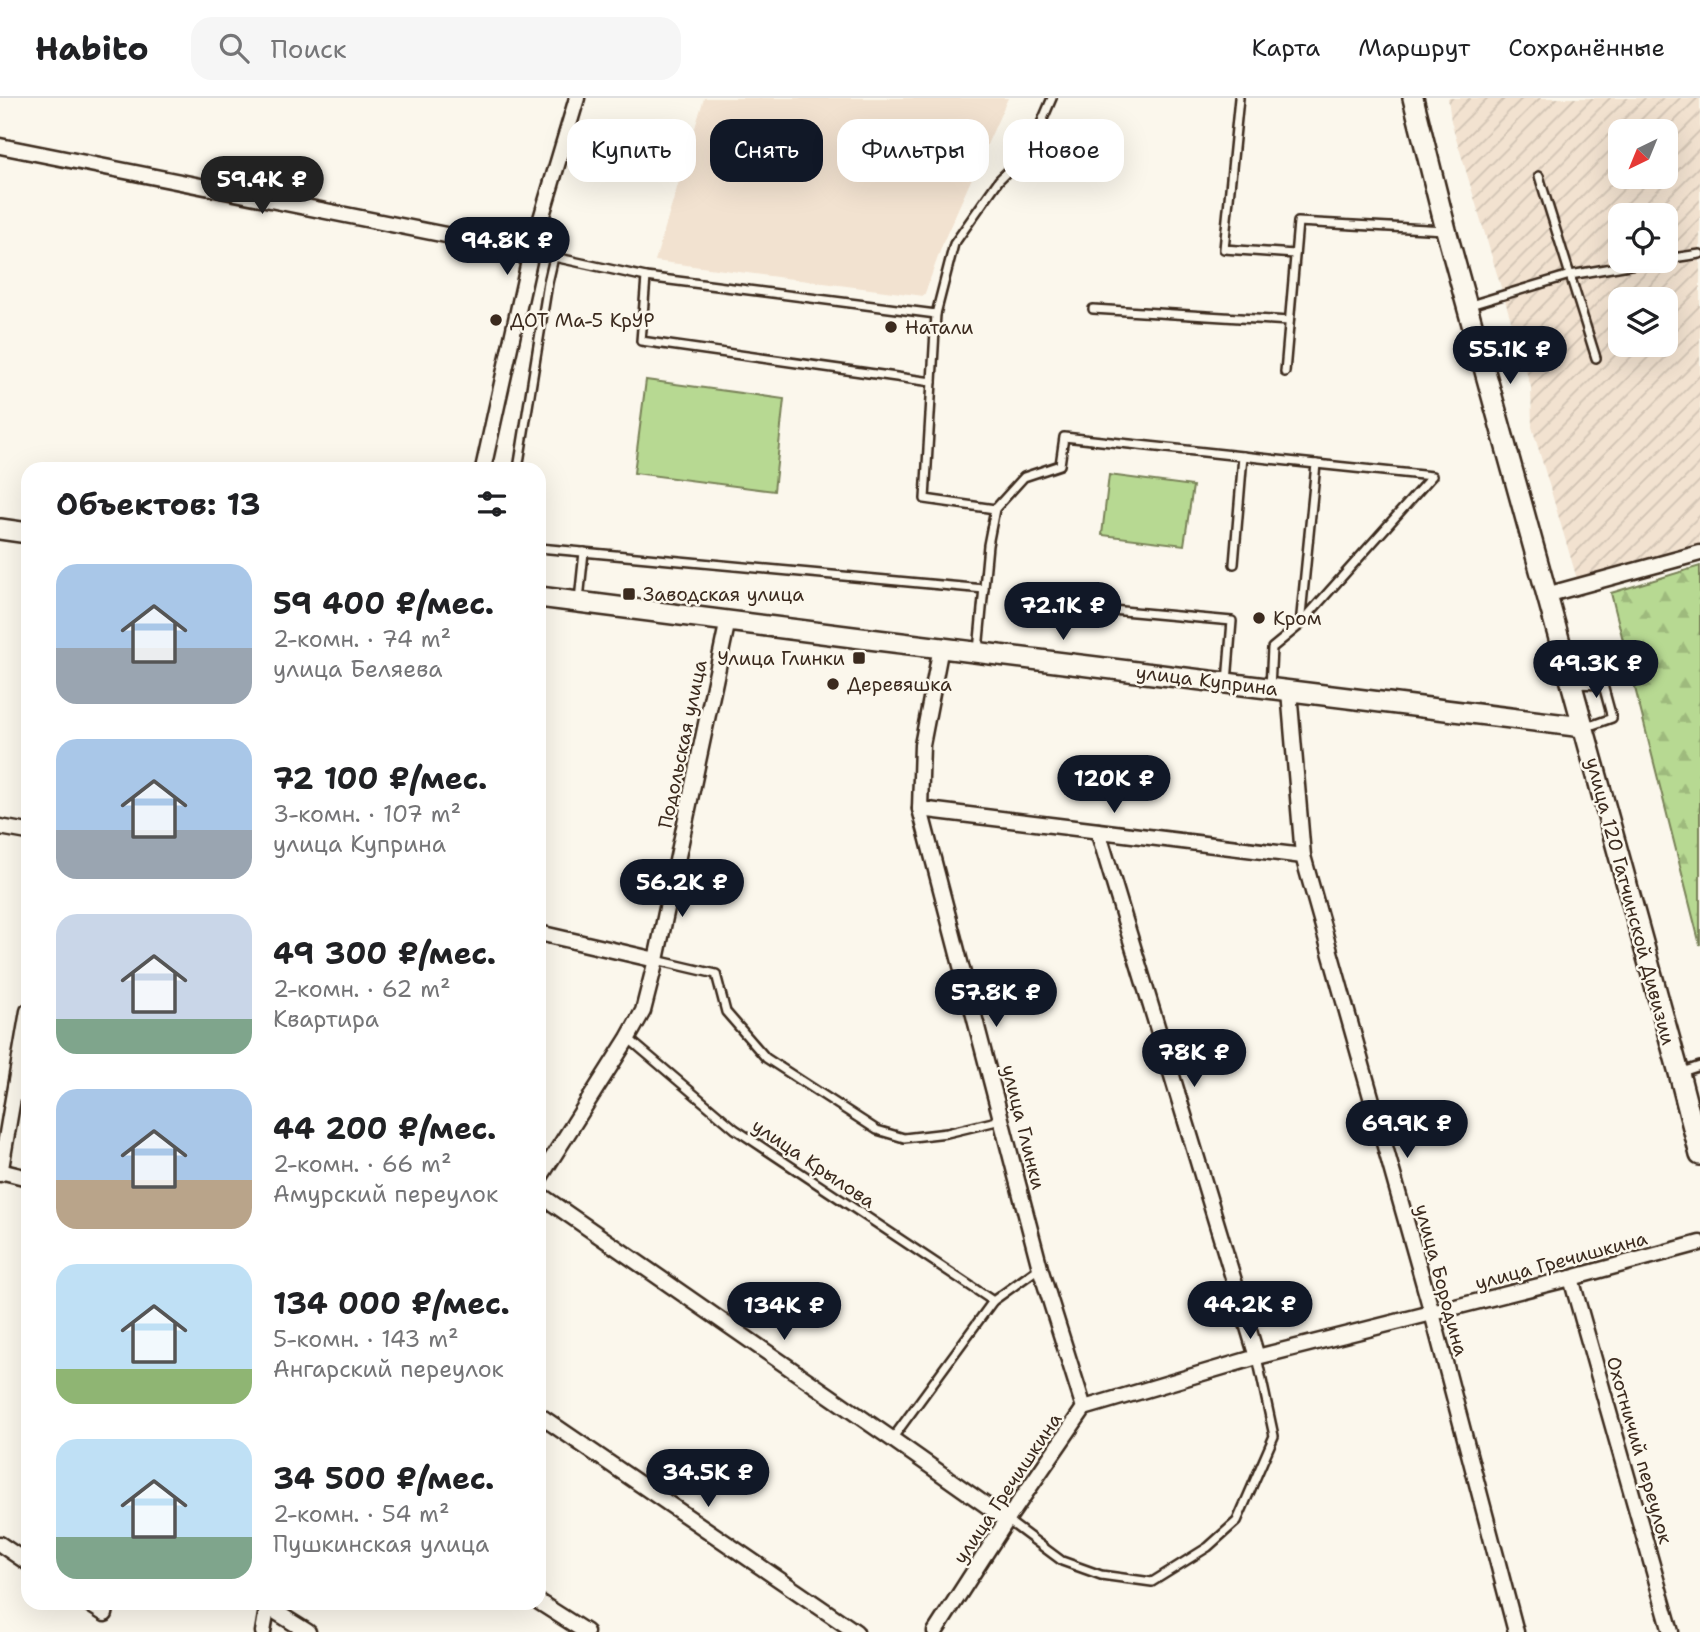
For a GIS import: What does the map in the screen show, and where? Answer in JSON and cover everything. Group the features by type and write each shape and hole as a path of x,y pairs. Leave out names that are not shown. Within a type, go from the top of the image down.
{"main road":[{"name":"улица 120 Гатчинской Дивизии","path":"1413,98 1446,230 1546,596 1679,1073 1697,1128 1700,1155"},
{"path":"0,529 21,532"},
{"name":"улица Куприна","path":"546,598 1583,727"}],"street":[{"path":"485,462 531,252 577,98"},
{"path":"0,146 531,252"},
{"path":"1546,596 1700,553"},
{"name":"Подольская улица","path":"546,1169 643,1011 728,620"},
{"name":"улица Глинки","path":"941,647 922,744 920,809 1040,1268 1084,1408"},
{"name":"улица Бородина","path":"1279,690 1303,856 1432,1313 1515,1632"},
{"path":"920,809 1303,856"},
{"path":"0,827 21,831"},
{"path":"1098,831 1256,1357"},
{"path":"546,935 656,960"},
{"path":"21,1051 0,1172 21,1176"},
{"path":"546,1199 1007,1520"},
{"name":"улица Гречишкина","path":"935,1632 1084,1408 1256,1357 1700,1243"},
{"name":"Охотничий переулок","path":"1572,1278 1671,1632"},
{"path":"546,1420 856,1632"},
{"path":"0,1544 21,1558"},
{"path":"546,1606 586,1632"},
{"path":"263,1632 267,1610"},
{"path":"275,1610 308,1632"}],"lane":[{"path":"995,509 925,499 936,314 954,244 999,180 1030,149 1052,98"},
{"path":"1238,98 1224,249 1296,254"},
{"path":"1539,176 1596,358"},
{"path":"1285,372 1298,222 1446,230"},
{"path":"531,252 646,277 936,314"},
{"path":"1678,257 1700,254"},
{"path":"519,462 554,257"},
{"path":"1467,306 1570,275 1608,269"},
{"path":"646,277 641,341 932,382"},
{"path":"1093,309 1289,321"},
{"path":"978,652 988,545 995,509 1024,477 1060,465 1064,437 1432,476 1300,625 1272,648 1279,690"},
{"path":"1234,564 1243,456"},
{"path":"1300,625 1316,464"},
{"path":"546,549 984,589"},
{"path":"579,602 584,552"},
{"path":"1068,606 1232,621 1227,683"},
{"path":"1571,684 1603,685 1612,718 1583,727"},
{"path":"656,960 716,974 726,1013 766,1058 877,1130 904,1138 947,1133 1002,1119"},
{"name":"улица Крылова","path":"628,1038 735,1129 993,1301"},
{"path":"1679,1073 1700,1066"},
{"path":"892,1438 993,1301 1040,1268"},
{"path":"1007,1520 1062,1561 1101,1575 1152,1582 1208,1547 1237,1521 1274,1436 1256,1357"}],"shaded area":[{"path":"704,98 1008,98 989,140 989,119 837,119 837,182 970,182 944,240 924,296 655,261 679,182 696,182 696,125"},
{"path":"1448,98 1700,98 1700,546 1577,579 1532,427 1531,387 1451,121"}],"green space":[{"path":"646,380 784,399 774,491 634,473"},
{"path":"1109,475 1193,486 1184,545 1102,535"},
{"path":"1700,566 1700,945 1611,593"}],"place":[{"name":"ДОТ Ма-5 КрУР","path":"496,320"},
{"name":"Натали","path":"891,327"},
{"name":"Заводская улица","path":"629,594"},
{"name":"Кром","path":"1259,618"},
{"name":"Улица Глинки","path":"859,658"},
{"name":"Деревяшка","path":"833,684"}]}
